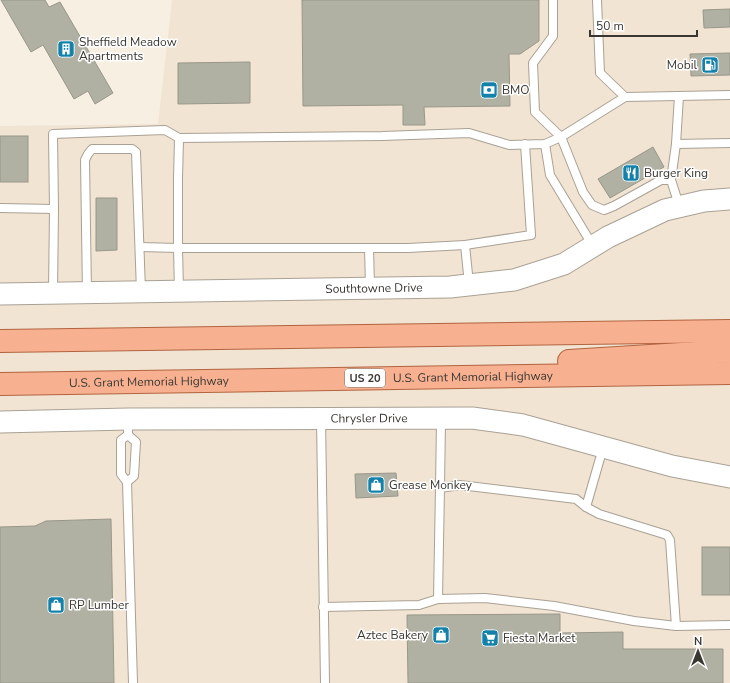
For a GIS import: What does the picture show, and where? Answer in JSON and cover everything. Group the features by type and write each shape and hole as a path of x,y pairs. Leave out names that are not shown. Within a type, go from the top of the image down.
{"main road":[{"path":"0,341 730,331"},
{"path":"416,377 528,364 730,351"},
{"name":"U.S. Grant Memorial Highway","path":"0,384 730,373"}],"street":[{"name":"Southtowne Drive","path":"0,294 450,287 514,280 564,264 608,236 665,210 704,201 730,199"},
{"name":"Chrysler Drive","path":"0,422 128,427 321,418 472,418 523,425 672,466 730,477"}],"lane":[{"path":"553,0 553,36 533,63 536,112 561,137 583,192 592,205 604,210 661,180 672,180"},
{"path":"597,0 600,73 625,97"},
{"path":"53,293 53,134 165,130 179,138 382,136 469,133 508,145 544,144 561,137 625,97 730,95"},
{"path":"679,96 672,180 679,206"},
{"path":"179,138 179,291"},
{"path":"676,144 730,143"},
{"path":"140,247 369,248 465,245 530,235 525,144"},
{"path":"544,144 550,175 593,246"},
{"path":"87,293 85,160 92,150 132,149 136,152 141,292"},
{"path":"0,208 54,209"},
{"path":"465,245 469,285"},
{"path":"369,248 370,288"},
{"path":"321,418 324,683"},
{"path":"438,599 441,418"},
{"path":"128,427 121,440 121,474 127,482 133,683"},
{"path":"127,482 134,476 136,442 128,427"},
{"path":"586,507 603,447"},
{"path":"440,488 460,485 576,499 586,507 599,514 667,535 670,540 676,626"},
{"path":"323,607 419,605 438,599 485,598 547,605 634,621 676,626 730,625"}],"shaded area":[{"path":"172,0 730,0 730,683 0,683 0,126 158,124"}],"building":[{"name":"Sheffield Meadow Apartments","path":"1,0 45,0 49,7 60,2 113,93 95,104 88,91 74,99 43,45 31,52"},
{"path":"302,0 539,0 539,41 520,54 509,54 510,106 424,107 425,125 403,125 403,105 303,106"},
{"path":"730,9 730,27 704,28 703,10"},
{"name":"Mobil","path":"730,53 730,75 691,76 690,54"},
{"path":"250,62 250,103 178,104 178,63"},
{"path":"0,136 28,136 28,182 0,182"},
{"name":"Burger King","path":"653,147 664,167 610,198 598,179"},
{"path":"96,198 117,198 117,250 96,251"},
{"name":"Grease Monkey","path":"396,473 398,496 356,498 355,474"},
{"name":"RP Lumber","path":"111,519 114,683 0,683 0,527 35,526 46,521"},
{"path":"702,547 730,547 730,595 702,595"},
{"path":"560,614 560,633 623,632 623,649 723,649 723,683 408,683 407,615"}],"place":[{"name":"Sheffield Meadow Apartments","path":"66,49"},
{"name":"Mobil","path":"710,65"},
{"name":"BMO","path":"489,90"},
{"name":"Burger King","path":"631,173"},
{"name":"Grease Monkey","path":"376,485"},
{"name":"RP Lumber","path":"56,605"},
{"name":"Aztec Bakery","path":"441,635"},
{"name":"Fiesta Market","path":"490,638"}]}
